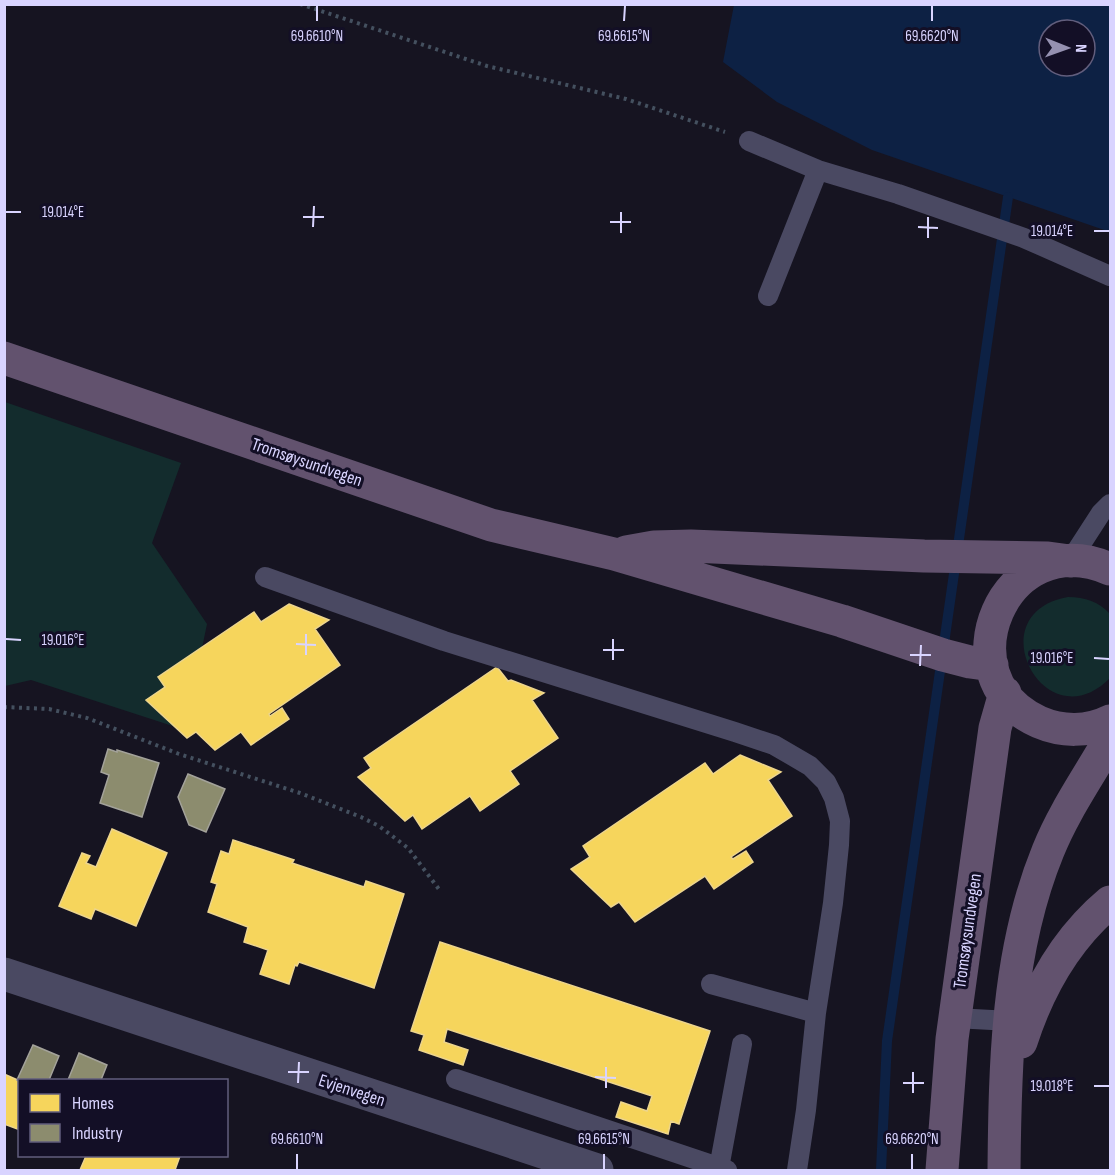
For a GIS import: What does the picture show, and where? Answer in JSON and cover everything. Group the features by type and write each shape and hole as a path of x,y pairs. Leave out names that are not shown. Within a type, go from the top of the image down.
{"highway":[{"name":"Tromsøysundvegen","path":"4,358 491,525 614,554 842,621 970,662 998,679 995,728 955,1018 942,1170"},
{"name":"Tromsøysundvegen","path":"614,554 654,547 691,546 924,556 1048,558 1092,563 1110,569"},
{"path":"1070,561 1050,565 1030,573 1007,594 1001,603 993,623 990,644 998,679 1028,716 1057,728 1088,729 1110,722"},
{"path":"1004,1170 1010,1021 1025,927 1049,850 1074,800 1110,739"},
{"path":"1005,1108 1031,1010 1063,955 1078,935 1110,902"}],"street":[{"name":"Evjenvegen","path":"4,974 597,1170"}],"lane":[{"path":"749,141 818,170 898,194 1024,238 1110,276"},
{"path":"768,296 818,170"},
{"path":"1070,561 1101,513 1110,504"},
{"path":"265,578 444,641 774,745 810,766 826,782 834,798 840,821 833,903 816,1014 797,1170"},
{"path":"711,984 816,1014"},
{"path":"955,1018 1010,1021"},
{"path":"456,1080 723,1169 742,1044"}],"path":[{"path":"300,4 487,66 626,99 749,141"},
{"path":"4,707 49,709 87,718 179,754 300,793 361,817 379,826 408,848 441,892"}],"green space":[{"path":"5,402 181,463 152,543 207,624 185,730 31,680 5,686"},
{"path":"1068,597 1091,601 1110,614 1110,678 1086,694 1063,695 1044,686 1030,668 1024,647 1027,626 1041,608"}],"water":[{"path":"734,5 1110,5 1110,232 872,150 777,102 723,62"}],"building: Homes":[{"path":"289,604 329,620 315,629 340,665 269,714 270,716 282,708 289,719 251,745 241,732 215,750 196,732 187,738 146,700 165,687 158,677 254,612 261,622"},
{"path":"497,667 508,681 511,680 544,693 532,700 558,738 510,771 519,784 480,811 470,796 422,829 413,815 405,821 358,777 371,768 364,758"},
{"path":"740,755 781,772 768,780 792,816 731,857 733,859 746,851 753,862 714,889 705,876 635,922 619,902 611,907 571,869 590,857 583,846 705,763 713,774"},
{"path":"112,829 167,853 136,926 95,909 91,919 59,906 82,853 90,856 86,863 96,867"},
{"path":"233,840 364,887 366,881 404,894 374,988 299,962 297,966 295,965 289,984 260,974 268,950 244,942 248,927 208,912 217,884 211,882 221,851 229,854"},
{"path":"440,942 710,1031 679,1124 671,1121 668,1134 616,1117 621,1102 647,1111 652,1096 447,1029 444,1042 468,1050 463,1065 419,1050 424,1035 411,1031"},
{"path":"4,1074 18,1080 18,1129 4,1124"},
{"path":"86,1157 180,1157 175,1170 80,1170"}],"building: Industry":[{"path":"108,749 159,763 142,817 100,803 109,775 101,772"},
{"path":"188,774 225,789 206,832 189,825 178,797"},
{"path":"33,1045 59,1056 49,1079 17,1080"},
{"path":"79,1053 107,1065 101,1079 68,1079"}],"waterway":[{"path":"881,1170 887,1041 1008,197"}]}
